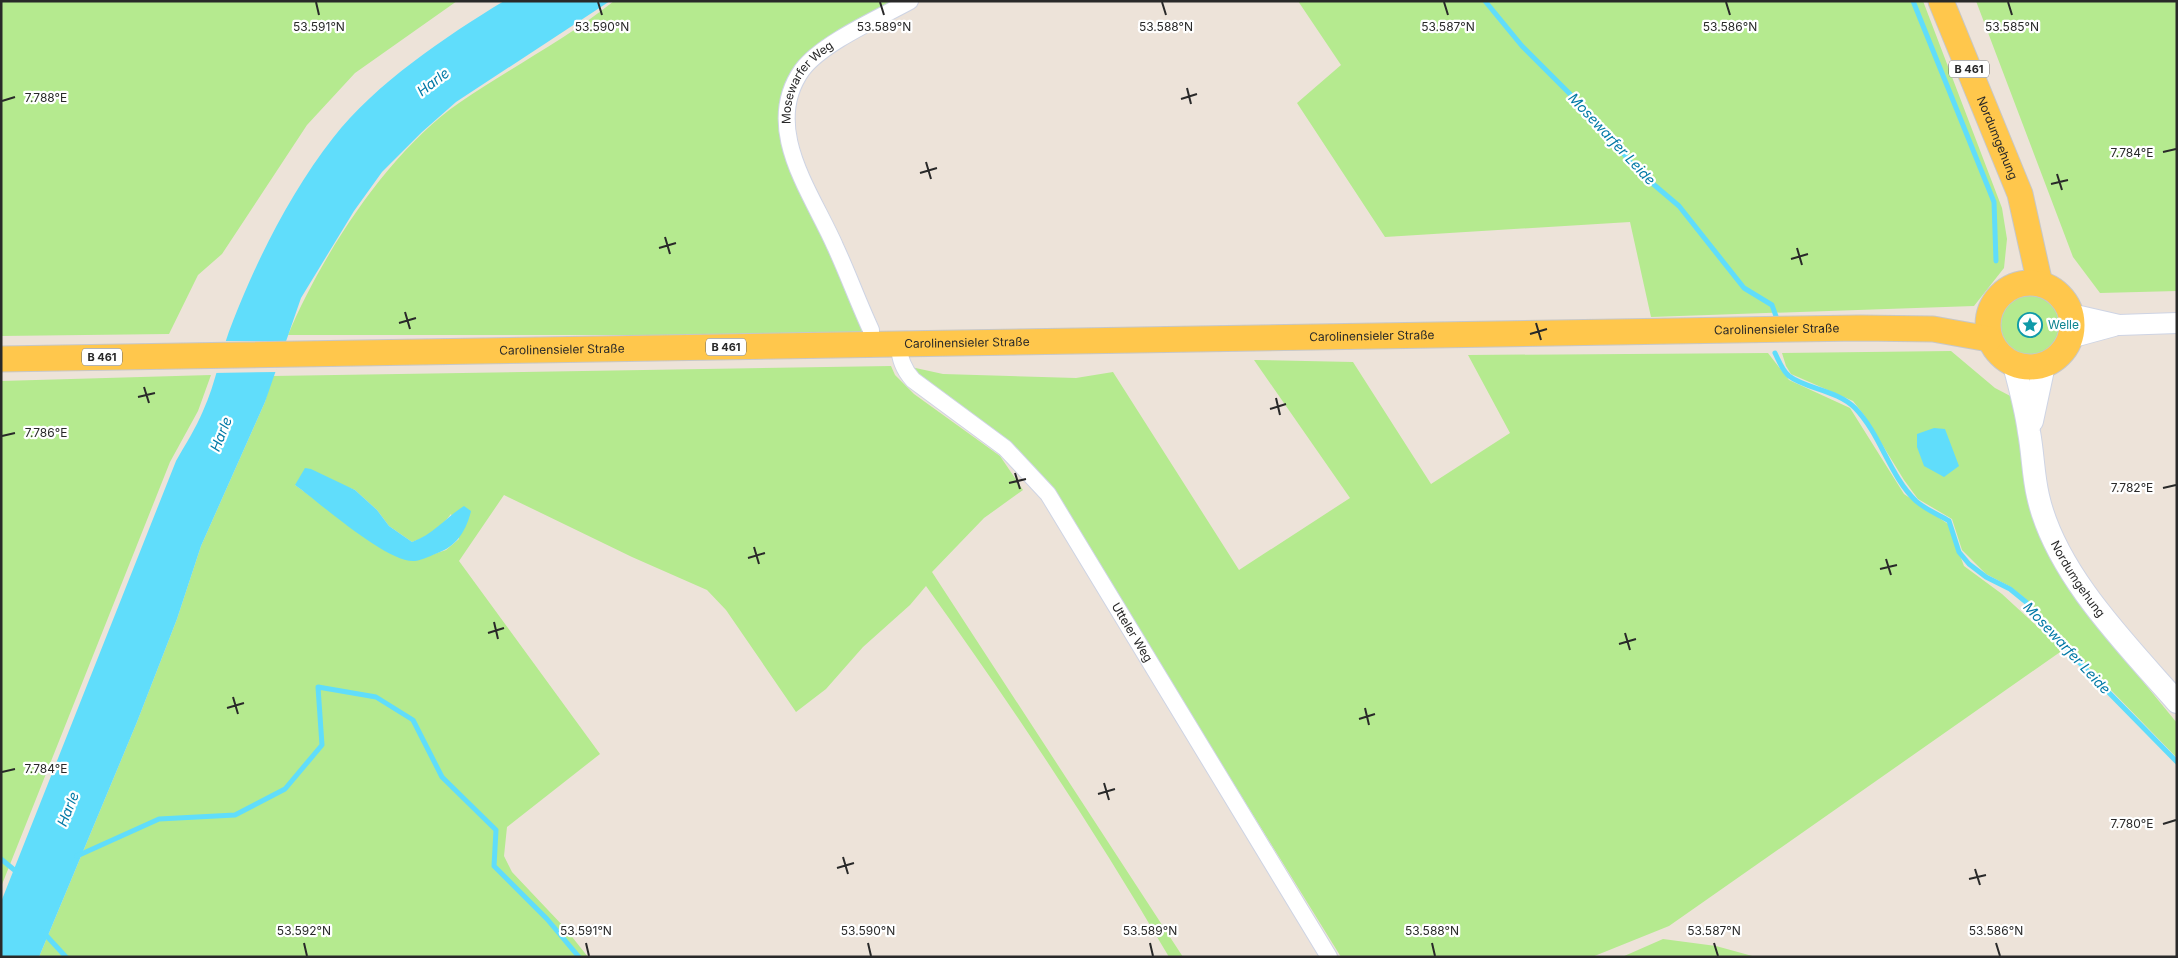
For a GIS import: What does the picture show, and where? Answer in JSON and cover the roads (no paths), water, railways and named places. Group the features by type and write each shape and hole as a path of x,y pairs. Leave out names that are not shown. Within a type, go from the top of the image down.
{"main road":[{"name":"Nordumgehung","path":"1941,1 2020,194 2025,220 2029,284"},
{"path":"2029,284 2060,295 2070,326 2064,349 2056,358 2044,365 2028,367 2014,365 1995,349 1989,339 1987,325 1989,313 2000,295 2029,284"},
{"name":"Carolinensieler Straße","path":"1934,329 1989,313"},
{"name":"Carolinensieler Straße","path":"1,359 1821,328 1934,329 1989,339"},
{"name":"Nordumgehung","path":"2014,365 2030,432 2038,496 2047,524 2061,553 2106,620 2177,702"},
{"name":"Nordumgehung","path":"2030,432 2044,365"}],"street":[{"name":"Mosewarfer Weg","path":"871,344 871,330 835,245 800,176 788,139 786,118 791,88 803,69 845,36 910,1"},
{"path":"2070,326 2177,323"},
{"name":"Utteler Weg","path":"898,343 900,359 906,372 913,380 1005,448 1048,494 1329,957"}],"water":[{"name":"Harle","path":"504,1 610,1 456,102 422,132 382,172 354,211 301,298 265,402 201,546 177,619 137,722 39,957 1,957 1,902 176,461 208,400 229,332 243,297 253,273 289,203 333,138 370,98 412,62"},
{"path":"1934,428 1945,429 1959,466 1944,477 1924,466 1917,447 1917,434"},
{"path":"305,468 311,469 355,490 377,510 389,526 412,542 427,535 464,506 471,511 464,530 452,545 415,561 403,559 371,543 295,485"}],"waterway":[{"name":"Mosewarfer Leide","path":"1485,1 1522,46 1589,113 1639,172 1679,206 1744,288 1772,305 1777,319"},
{"path":"1913,1 1994,202 1996,261"},
{"name":"Mosewarfer Leide","path":"1775,353 1789,376 1804,384 1831,393 1855,408 1872,430 1907,491 1920,504 1949,521 1959,552 1969,564 1986,577 2010,589 2026,602 2038,620 2177,762"},
{"path":"77,856 159,819 235,815 285,789 322,745 318,687 376,697 413,720 442,777 496,830 494,866 547,919 579,957"},
{"path":"1,859 18,873"},
{"path":"43,932 66,957"}],"place":[{"name":"Welle","path":"2030,325"}]}
